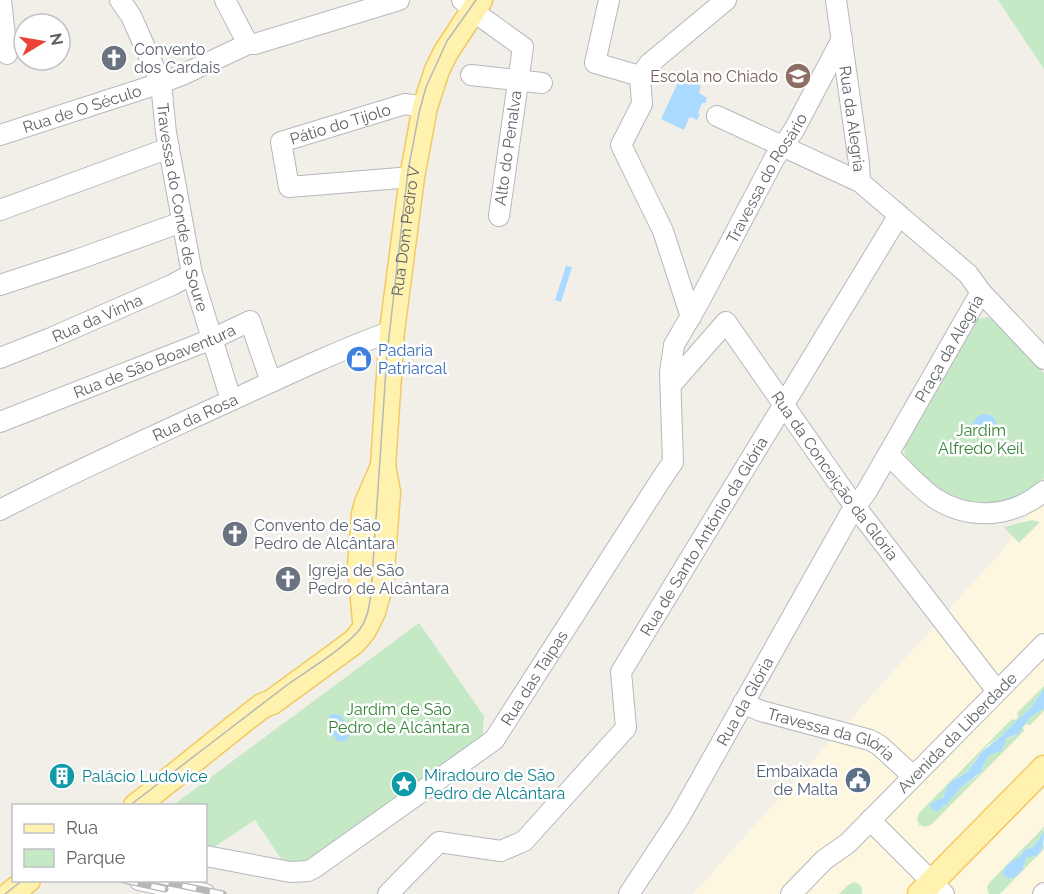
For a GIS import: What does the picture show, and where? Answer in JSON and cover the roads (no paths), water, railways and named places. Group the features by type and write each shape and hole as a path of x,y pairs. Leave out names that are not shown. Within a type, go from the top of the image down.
{"main road":[{"name":"Rua Dom Pedro V","path":"139,804 262,706 272,702 354,642 364,630 366,618 360,566 364,514 383,466 392,331 412,177 425,107 437,70 472,3"},
{"path":"932,890 1044,768"},
{"path":"10,894 25,882"}],"street":[{"path":"1,0 7,54"},
{"name":"Travessa do Conde de Soure","path":"120,0 131,16 161,83 169,148 192,274 231,400"},
{"path":"225,0 248,44"},
{"name":"Rua de O Século","path":"0,135 161,83 248,44 255,44 399,0"},
{"path":"609,0 595,63 639,76"},
{"path":"691,317 663,231 621,145 642,104 639,76 649,64 726,0"},
{"name":"Rua da Alegria","path":"836,0 860,164 860,182 963,269 981,292"},
{"name":"Alto do Penalva","path":"472,3 484,20 523,46 499,216"},
{"name":"Travessa do Rosário","path":"691,317 774,159 794,130 842,39"},
{"path":"471,75 542,83"},
{"name":"Pátio do Tijolo","path":"412,177 289,188 281,142 405,104 425,107"},
{"path":"717,116 860,182"},
{"path":"0,210 169,148"},
{"name":"Rua de Santo António da Glória","path":"388,894 439,842 501,851 524,841 626,728 621,672 899,215"},
{"path":"0,285 182,222"},
{"name":"Rua da Vinha","path":"0,358 152,294 192,274"},
{"name":"Praça da Alegria","path":"855,507 865,495 981,292 1044,359"},
{"name":"Rua das Taipas","path":"207,856 290,872 308,871 494,740 672,462 670,373 675,345 691,317"},
{"name":"Rua de São Boaventura","path":"0,422 212,339 250,321 271,382"},
{"name":"Rua da Conceição da Glória","path":"671,385 726,322 855,507 998,691"},
{"name":"Rua da Rosa","path":"0,510 143,440 271,382 392,331"},
{"path":"888,454 935,498 962,511 992,514 1022,506 1042,496"},
{"name":"Rua da Glória","path":"629,894 679,818 855,507"},
{"name":"Avenida da Liberdade","path":"791,894 824,860 848,843 1044,644"},
{"name":"Travessa da Glória","path":"743,703 760,711 875,742 913,776"},
{"path":"870,820 932,890"},
{"path":"149,882 206,894"}],"water":[{"path":"681,76 701,86 699,93 707,98 705,103 702,103 697,120 689,118 684,130 661,119"},
{"path":"566,266 572,267 561,302 555,300"},
{"path":"980,414 990,414 997,421 997,431 990,438 980,438 973,431 973,421"},
{"path":"1044,689 1044,709 1031,716 1018,734 1007,738 1001,751 990,755 981,772 961,787 947,804 937,811 932,810 930,805 943,798 948,785 967,772 982,752 1029,710"},
{"path":"330,714 341,715 348,723 351,731 347,741 337,741 330,734 327,725"},
{"path":"1044,831 1043,846 1039,853 1036,856 1026,857 1021,871 1015,877 1008,879 1003,874 1007,865 1020,857 1024,850 1034,846"}],"tram line":[{"path":"132,804 287,685 336,651 360,629 365,621 371,594 387,354 408,171 426,87 447,41 476,0"},
{"path":"5,894 20,882"}],"railway":[{"path":"133,882 165,889"},
{"path":"165,882 223,894"}],"place":[{"name":"Convento dos Cardais","path":"114,58"},
{"name":"Escola no Chiado","path":"798,76"},
{"name":"Padaria Patriarcal","path":"359,359"},
{"name":"Convento de São Pedro de Alcântara","path":"235,534"},
{"name":"Igreja de São Pedro de Alcântara","path":"288,579"},
{"name":"Palácio Ludovice","path":"62,776"},
{"name":"Embaixada de Malta","path":"858,780"},
{"name":"Miradouro de São Pedro de Alcântara","path":"404,784"}],"park label":[{"name":"Jardim Alfredo Keil","path":"981,439"},
{"name":"Jardim de São Pedro de Alcântara","path":"399,718"}]}
